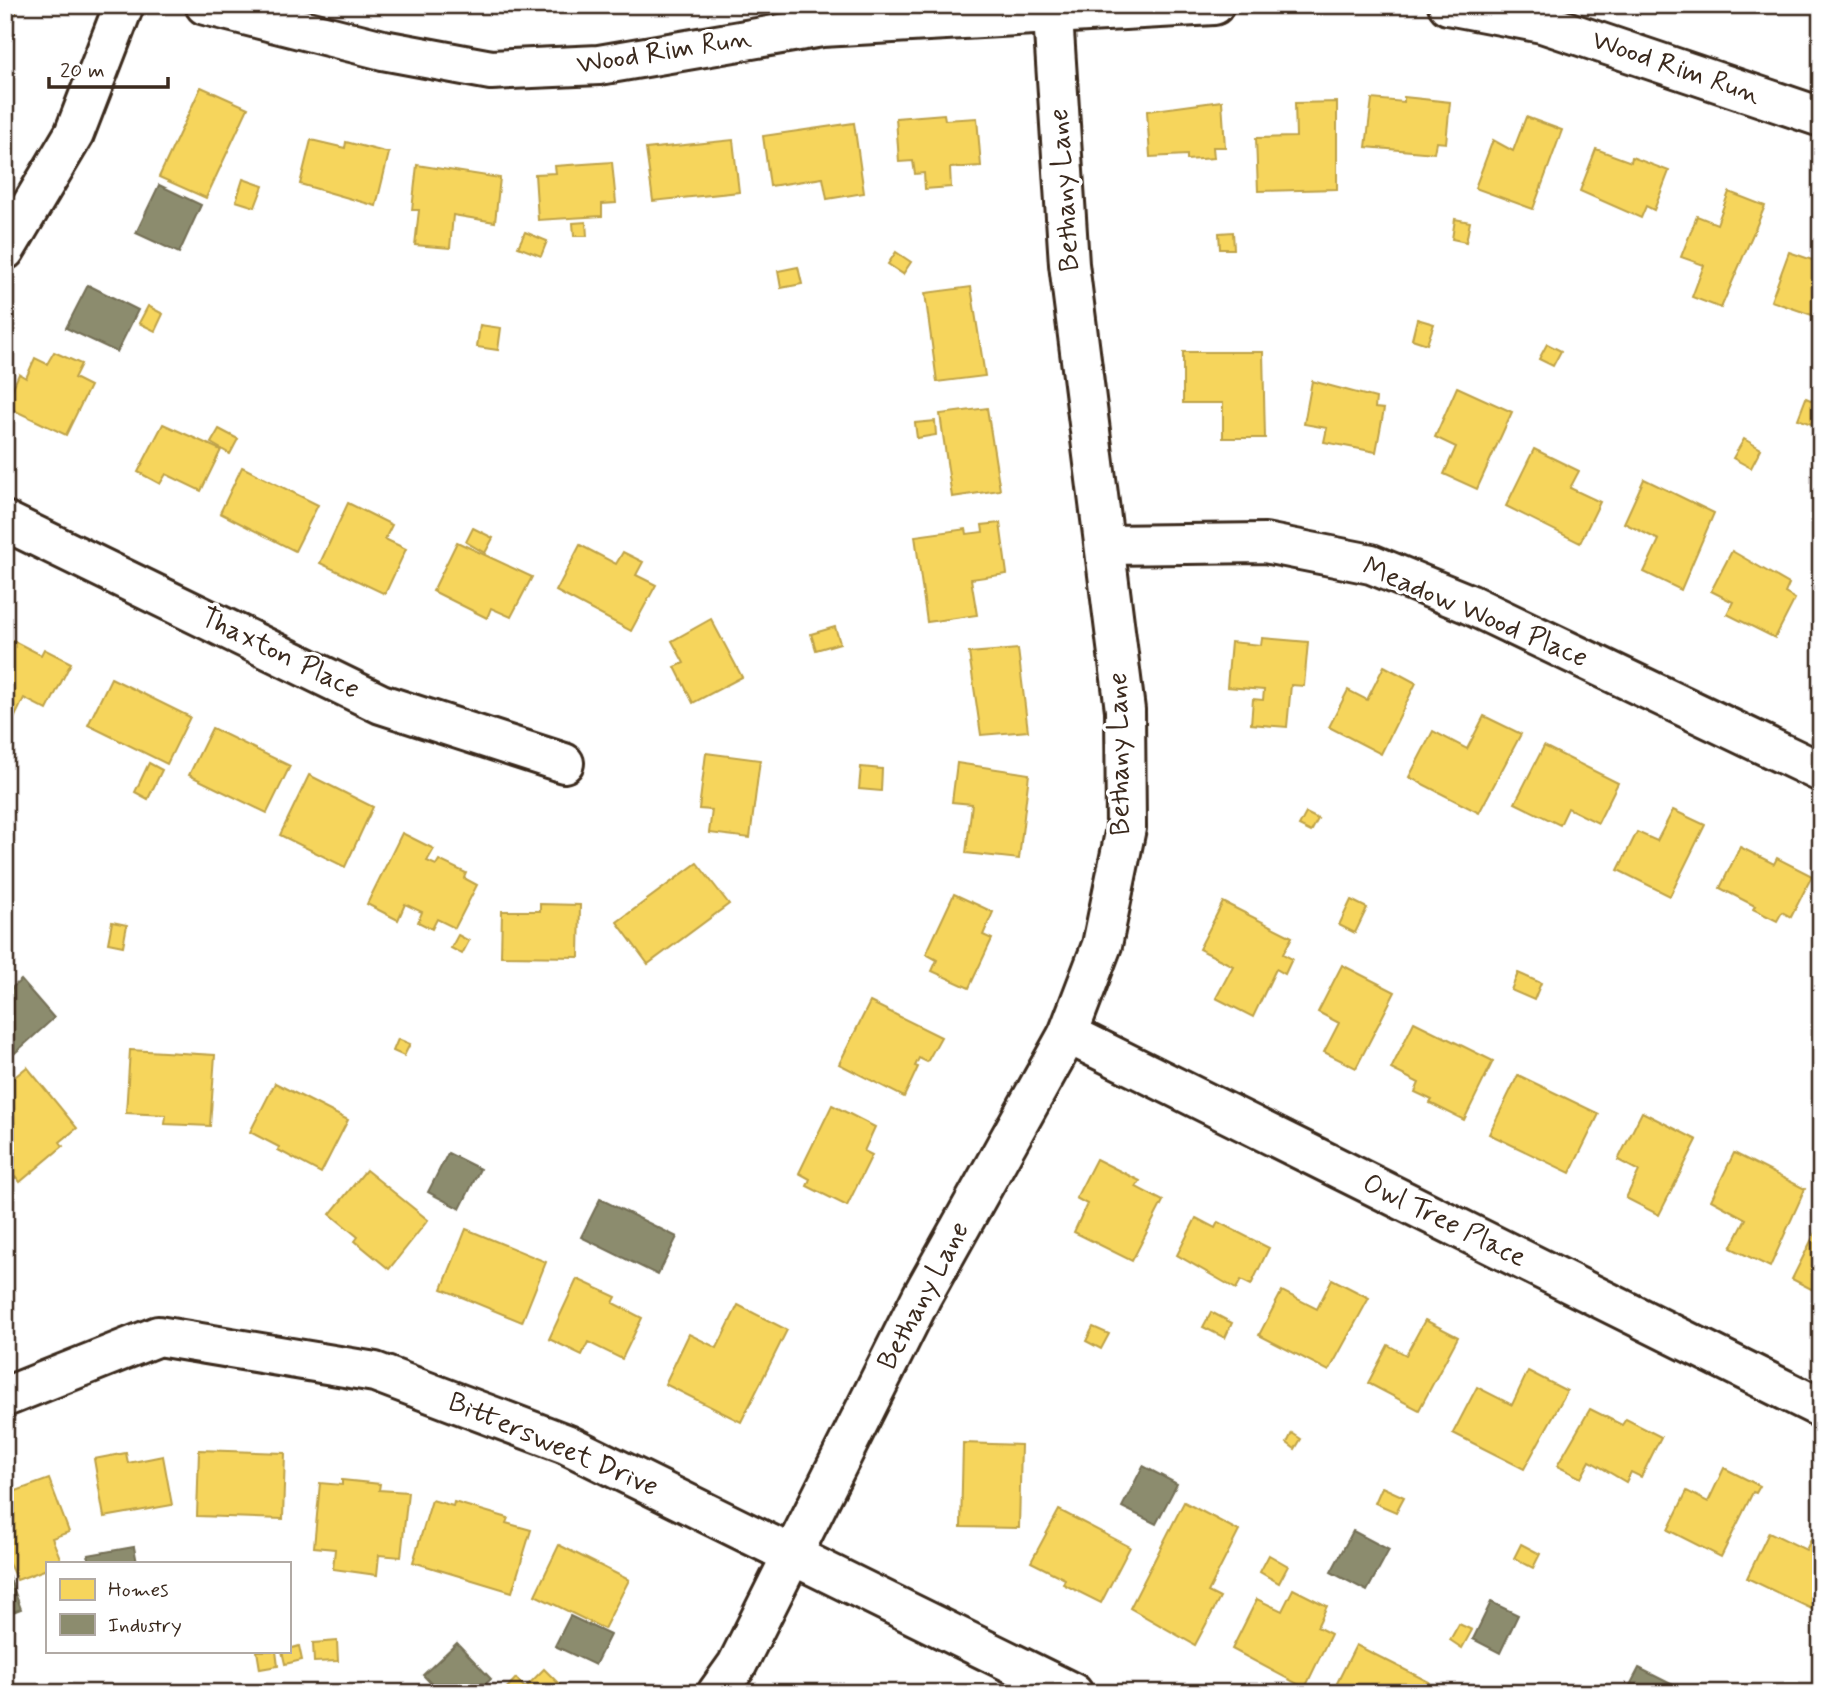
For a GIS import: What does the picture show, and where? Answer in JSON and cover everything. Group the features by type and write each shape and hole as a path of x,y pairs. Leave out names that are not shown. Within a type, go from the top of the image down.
{"street":[{"path":"5,250 74,134 124,5"},
{"name":"Wood Rim Run","path":"205,5 383,50 491,70 599,65 820,16 1053,16 1214,5"},
{"name":"Wood Rim Run","path":"1448,5 1542,23 1821,117"},
{"name":"Bethany Lane","path":"717,1693 737,1665 922,1296 1068,1034 1102,945 1126,828 1125,710 1069,264 1053,16"},
{"name":"Thaxton Place","path":"5,521 381,704 564,763"},
{"name":"Meadow Wood Place","path":"1106,545 1265,543 1371,564 1469,604 1821,772"},
{"name":"Owl Tree Place","path":"1068,1034 1821,1408"},
{"name":"Bittersweet Drive","path":"5,1397 158,1336 375,1372 566,1444 1073,1693"}],"building: Homes":[{"path":"5,5 18,5 12,25 5,23"},
{"path":"201,87 248,108 206,198 159,177"},
{"path":"1404,97 1450,102 1446,143 1436,142 1434,153 1366,147 1372,99 1404,102"},
{"path":"1222,101 1225,147 1213,147 1214,158 1187,160 1187,155 1150,157 1147,111"},
{"path":"1337,102 1337,189 1258,191 1256,138 1296,137 1295,103"},
{"path":"944,114 945,120 977,118 981,166 950,168 951,187 925,189 924,173 915,174 913,161 899,162 896,118"},
{"path":"1526,117 1562,130 1533,209 1475,188 1493,140 1513,151"},
{"path":"854,123 864,193 827,199 823,178 770,186 763,136"},
{"path":"311,140 345,148 346,142 389,153 376,206 300,184"},
{"path":"733,140 739,192 653,201 646,149"},
{"path":"1596,149 1631,162 1632,157 1669,171 1654,210 1646,206 1641,218 1580,191"},
{"path":"612,162 616,203 602,204 602,216 538,220 535,174 556,173 555,166"},
{"path":"417,165 500,178 495,222 453,215 450,248 415,245 419,210 412,210"},
{"path":"243,179 263,186 255,207 236,201"},
{"path":"1729,192 1765,206 1721,308 1692,297 1704,265 1681,257 1697,216 1717,224"},
{"path":"1455,219 1470,222 1466,242 1452,239"},
{"path":"586,222 587,236 574,236 573,223"},
{"path":"525,232 547,241 541,256 518,247"},
{"path":"1233,232 1234,249 1220,249 1219,233"},
{"path":"896,252 911,262 903,274 888,264"},
{"path":"1789,252 1821,263 1821,318 1771,301"},
{"path":"798,267 802,284 781,288 778,271"},
{"path":"971,287 985,376 937,382 925,293"},
{"path":"148,306 163,314 155,331 139,323"},
{"path":"1417,319 1434,324 1427,344 1412,339"},
{"path":"480,325 501,328 498,350 477,347"},
{"path":"1547,344 1561,351 1553,366 1539,359"},
{"path":"54,352 81,364 74,378 90,386 66,435 5,406 19,374 26,378 35,358 47,364"},
{"path":"1183,352 1263,352 1265,438 1223,438 1223,403 1183,403"},
{"path":"1312,381 1376,398 1375,408 1384,409 1376,452 1324,442 1327,428 1304,424"},
{"path":"1457,387 1512,412 1477,489 1444,474 1456,447 1435,437"},
{"path":"1806,398 1820,404 1811,424 1798,419"},
{"path":"987,408 1000,490 952,497 940,414"},
{"path":"935,421 936,435 917,438 915,423"},
{"path":"163,424 221,450 201,491 166,474 160,484 138,472"},
{"path":"219,429 238,439 230,454 211,443"},
{"path":"1744,439 1761,449 1751,468 1733,458"},
{"path":"1534,449 1579,471 1570,488 1600,502 1580,543 1506,506"},
{"path":"242,467 318,505 295,551 220,513"},
{"path":"1644,479 1714,513 1681,590 1644,572 1659,540 1624,523"},
{"path":"348,503 392,525 385,539 406,549 385,594 320,563"},
{"path":"1000,523 1007,574 971,579 977,615 927,622 915,536 966,529 967,534 983,532 982,525"},
{"path":"473,528 493,538 485,553 466,542"},
{"path":"457,542 532,577 511,617 491,608 487,618 433,591"},
{"path":"580,545 616,564 623,552 643,562 636,575 656,585 631,631 556,591"},
{"path":"1732,551 1789,584 1785,593 1795,599 1775,638 1727,614 1733,602 1711,591"},
{"path":"711,619 742,677 693,703 675,667 684,663 672,641"},
{"path":"835,627 840,643 816,650 811,634"},
{"path":"8,638 41,655 44,649 71,663 47,710 24,698 13,721 5,717 5,644"},
{"path":"1262,638 1308,642 1304,686 1291,685 1287,727 1251,724 1253,699 1263,700 1264,690 1227,687 1231,642 1261,645"},
{"path":"1018,649 1028,731 981,735 969,653"},
{"path":"1384,666 1416,683 1381,754 1329,727 1348,690 1367,700"},
{"path":"111,678 190,717 167,764 88,725"},
{"path":"1484,716 1521,734 1479,813 1409,777 1433,731 1467,749"},
{"path":"212,728 290,766 267,813 189,775"},
{"path":"1544,746 1618,783 1598,823 1568,808 1560,825 1515,803"},
{"path":"706,753 760,760 750,838 709,833 712,810 699,809"},
{"path":"149,763 162,770 148,799 135,792"},
{"path":"957,763 1029,774 1019,859 966,853 972,804 952,802"},
{"path":"861,767 882,769 881,791 859,789"},
{"path":"309,775 373,807 345,867 280,835"},
{"path":"1673,810 1705,825 1670,896 1618,870 1637,832 1657,841"},
{"path":"1306,813 1318,819 1311,832 1299,826"},
{"path":"402,833 434,849 427,861 436,865 439,860 466,873 464,878 477,885 455,928 437,919 432,929 418,922 422,912 405,904 398,920 367,904"},
{"path":"1740,847 1774,864 1777,858 1812,876 1791,917 1782,912 1777,921 1720,888"},
{"path":"697,863 729,904 648,964 617,922"},
{"path":"954,894 993,912 983,935 992,939 969,988 932,971 937,960 926,954"},
{"path":"1351,900 1367,908 1355,933 1339,925"},
{"path":"1223,902 1292,937 1283,954 1292,959 1285,974 1276,969 1253,1017 1216,998 1233,966 1199,949"},
{"path":"540,904 580,905 579,957 501,956 502,911 540,911"},
{"path":"112,922 127,925 123,946 108,943"},
{"path":"458,935 469,941 462,954 451,948"},
{"path":"1342,965 1395,992 1356,1068 1324,1052 1339,1023 1318,1012"},
{"path":"1518,973 1541,983 1534,1000 1511,990"},
{"path":"870,1002 941,1037 927,1062 919,1058 915,1066 918,1067 904,1097 839,1064"},
{"path":"1414,1022 1493,1061 1464,1120 1430,1103 1432,1100 1415,1092 1419,1083 1391,1069"},
{"path":"398,1039 410,1044 404,1056 393,1051"},
{"path":"130,1050 215,1055 210,1126 165,1124 166,1115 126,1113"},
{"path":"27,1067 77,1128 60,1142 63,1146 20,1182 16,1177 8,1184 5,1180 5,1103 8,1101 5,1085"},
{"path":"1518,1075 1599,1114 1570,1173 1489,1134"},
{"path":"275,1083 348,1120 321,1173 250,1132"},
{"path":"832,1105 875,1127 864,1151 872,1155 847,1206 807,1186 810,1179 799,1173"},
{"path":"1642,1112 1697,1140 1659,1215 1626,1198 1639,1171 1618,1160"},
{"path":"1734,1153 1805,1189 1770,1267 1731,1248 1746,1219 1711,1200"},
{"path":"1096,1159 1140,1181 1136,1187 1163,1201 1132,1261 1074,1232 1087,1204 1076,1198"},
{"path":"366,1170 428,1220 389,1269 355,1241 358,1237 330,1214"},
{"path":"1196,1218 1215,1228 1218,1222 1269,1248 1251,1285 1241,1280 1236,1289 1177,1255"},
{"path":"1821,1221 1821,1294 1792,1279"},
{"path":"466,1229 546,1262 522,1322 442,1289"},
{"path":"577,1279 616,1297 613,1303 642,1318 622,1359 588,1342 582,1355 549,1339"},
{"path":"1332,1279 1369,1298 1329,1371 1259,1335 1282,1291 1317,1309"},
{"path":"738,1305 787,1330 741,1422 665,1384 689,1334 717,1348"},
{"path":"1211,1312 1232,1323 1225,1338 1203,1327"},
{"path":"1425,1320 1458,1337 1419,1410 1368,1383 1388,1345 1406,1355"},
{"path":"1093,1327 1109,1334 1101,1349 1086,1341"},
{"path":"1528,1371 1567,1391 1524,1469 1453,1433 1477,1387 1512,1405"},
{"path":"1590,1409 1622,1425 1626,1419 1661,1437 1641,1477 1631,1472 1626,1482 1590,1461 1581,1478 1557,1466"},
{"path":"1292,1433 1301,1439 1295,1449 1287,1443"},
{"path":"963,1443 1021,1445 1019,1528 961,1527"},
{"path":"199,1450 285,1453 283,1519 197,1516"},
{"path":"126,1453 128,1463 163,1456 172,1505 104,1517 94,1459"},
{"path":"1724,1468 1760,1486 1756,1493 1753,1492 1721,1557 1668,1530 1687,1491 1708,1502"},
{"path":"49,1479 69,1532 52,1538 62,1562 46,1562 46,1569 17,1580 5,1556 5,1495"},
{"path":"342,1480 380,1484 379,1490 408,1492 401,1557 379,1555 377,1575 333,1569 335,1549 314,1547 320,1483 342,1485"},
{"path":"1382,1487 1404,1497 1396,1512 1375,1503"},
{"path":"432,1500 453,1506 454,1502 508,1518 506,1523 531,1530 512,1592 413,1562"},
{"path":"1184,1502 1239,1531 1208,1592 1220,1598 1195,1645 1130,1608"},
{"path":"1059,1510 1130,1547 1101,1603 1063,1584 1065,1579 1031,1562"},
{"path":"1821,1519 1818,1612 1747,1578 1769,1532 1806,1550"},
{"path":"1521,1544 1540,1554 1533,1568 1514,1558"},
{"path":"559,1545 629,1580 604,1629 535,1595"},
{"path":"1269,1555 1288,1566 1279,1583 1260,1572"},
{"path":"1293,1589 1327,1606 1317,1627 1331,1634 1305,1688 1232,1649 1257,1599 1282,1611"},
{"path":"1459,1624 1472,1630 1462,1648 1450,1640"},
{"path":"337,1641 338,1661 314,1662 313,1643"},
{"path":"1356,1645 1429,1682 1424,1693 1332,1693"},
{"path":"299,1646 302,1660 285,1664 282,1652 290,1652 290,1649"},
{"path":"257,1652 276,1652 278,1666 260,1669"},
{"path":"544,1669 568,1693 502,1693 516,1678 525,1688"}],"building: Industry":[{"path":"159,185 201,205 179,253 136,233"},
{"path":"88,285 138,310 117,352 66,328"},
{"path":"21,980 54,1018 7,1060 5,994"},
{"path":"448,1153 480,1169 460,1209 428,1192"},
{"path":"600,1199 677,1237 658,1275 581,1237"},
{"path":"1143,1466 1177,1484 1156,1524 1122,1507"},
{"path":"1353,1531 1389,1550 1367,1591 1331,1572"},
{"path":"134,1547 137,1562 90,1562 88,1555"},
{"path":"5,1566 21,1609 5,1615"},
{"path":"1491,1602 1518,1615 1500,1653 1473,1639"},
{"path":"570,1616 610,1635 595,1665 555,1646"},
{"path":"457,1643 491,1679 476,1693 440,1693 423,1675"},
{"path":"1639,1668 1681,1689 1679,1693 1626,1693"}]}
